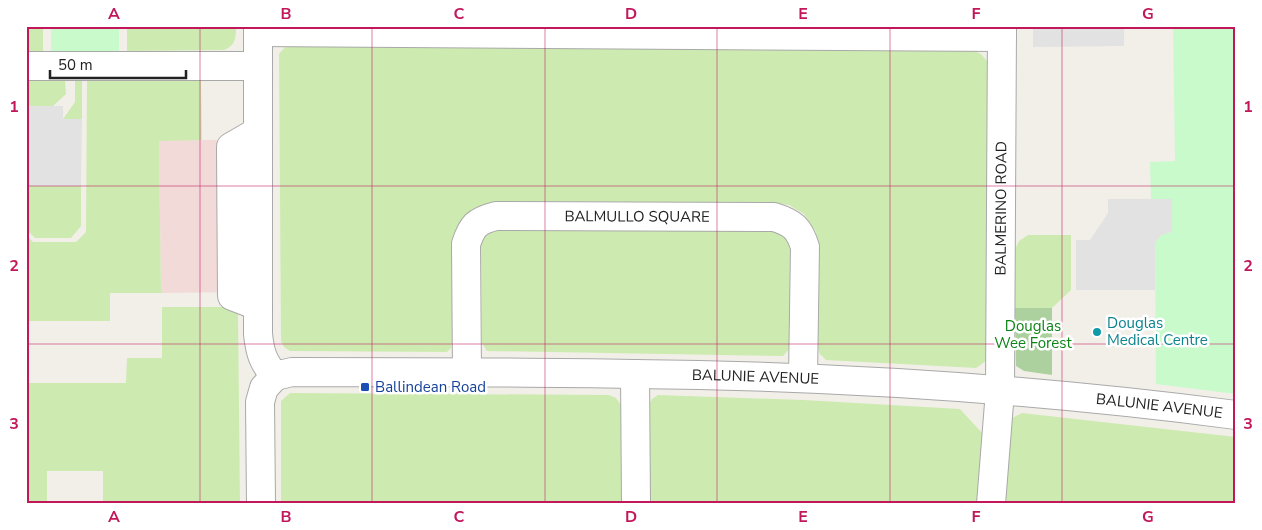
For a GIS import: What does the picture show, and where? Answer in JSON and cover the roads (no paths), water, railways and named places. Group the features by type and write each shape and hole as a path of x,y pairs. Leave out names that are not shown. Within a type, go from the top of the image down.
{"street":[{"path":"261,504 260,402 264,388 275,376 268,368 260,352 258,306 258,29 1002,32"},
{"name":"BALMERINO ROAD","path":"991,504 1000,390 1002,32"},
{"path":"26,66 257,66"},
{"path":"257,132 231,147 232,296 258,306"},
{"name":"BALMULLO SQUARE","path":"467,373 466,244 471,229 482,219 496,216 774,217 788,222 800,232 805,247 803,378"},
{"name":"BALUNIE AVENUE","path":"275,376 292,372 635,374 803,378 1000,390 1152,404 1236,415"},
{"path":"635,374 636,504"}],"place":[{"name":"Douglas Medical Centre","path":"1097,332"},
{"name":"Ballindean Road","path":"365,387"}],"park label":[{"name":"Douglas Wee Forest","path":"1033,334"}]}
